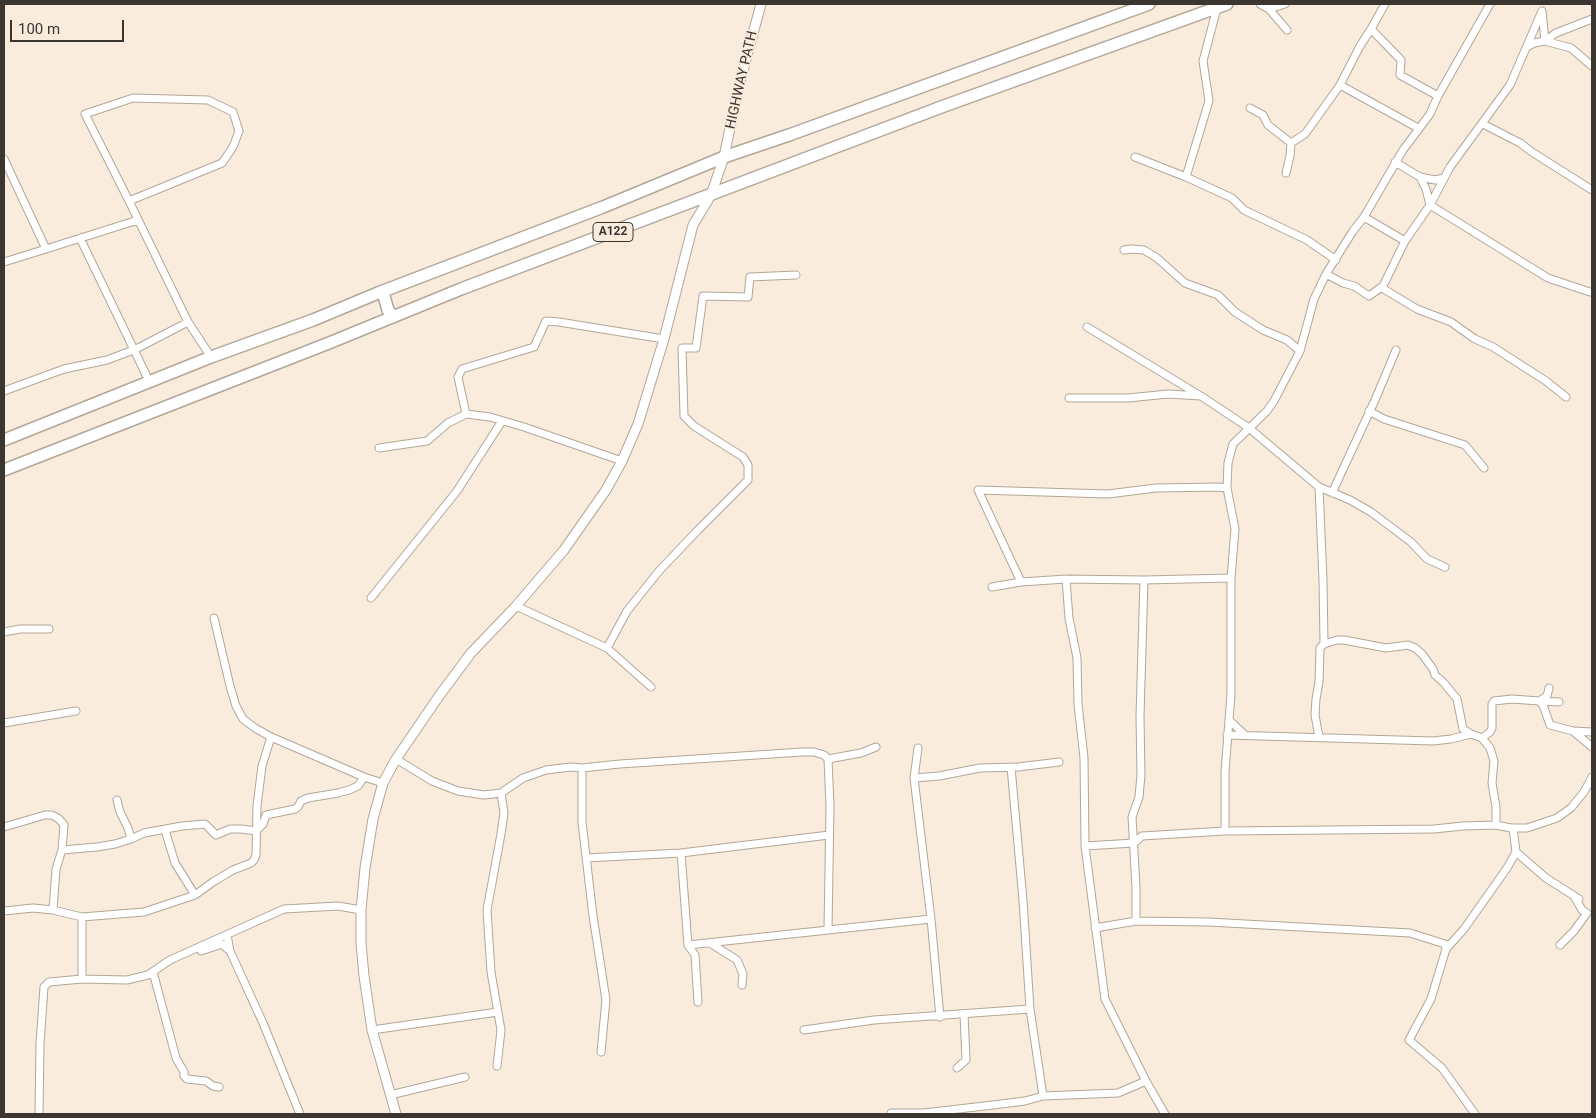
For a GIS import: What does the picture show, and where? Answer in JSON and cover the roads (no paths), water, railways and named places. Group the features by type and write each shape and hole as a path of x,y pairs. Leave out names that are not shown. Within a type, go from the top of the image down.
{"highway":[{"name":"A122","path":"4,440 211,357 313,320 724,157 1149,4"},
{"name":"A122","path":"4,470 320,347 470,286 953,103 1222,6"},
{"path":"378,293 382,292 392,317"}],"street":[{"name":"HIGHWAY PATH","path":"396,1114 372,1030 361,943 361,910 370,835 383,783 396,759 439,696 471,653 516,606 564,550 606,490 622,461 638,424 664,339 693,225 711,195 724,157 738,89 761,4"},
{"path":"1260,4 1269,9 1288,30"},
{"path":"1269,9 1285,4"},
{"path":"1290,143 1305,134 1340,85 1385,4"},
{"path":"1225,831 1224,772 1231,694 1231,578 1235,529 1227,488 1228,464 1233,444 1267,411 1274,401 1300,351 1314,299 1326,274 1364,217 1395,162 1430,114 1438,96 1490,4"},
{"path":"1537,4 1542,12 1545,42"},
{"path":"1186,177 1209,101 1203,61 1222,6"},
{"path":"1382,288 1405,241 1430,205 1444,178 1462,150 1510,85 1542,12"},
{"path":"1545,42 1556,34 1592,19"},
{"path":"1371,29 1402,60 1400,75 1438,96"},
{"path":"1526,48 1534,43 1545,42 1571,48 1592,66"},
{"path":"1340,85 1418,128"},
{"path":"128,201 222,163 233,147 239,131 233,112 208,100 133,98 85,114 128,201 138,220 188,322 211,357"},
{"path":"1250,108 1263,115 1268,125 1290,143"},
{"path":"1483,124 1520,143 1592,190"},
{"path":"1286,173 1290,156 1290,143"},
{"path":"1135,156 1232,198 1244,210 1307,240 1336,260"},
{"path":"4,159 46,249"},
{"path":"1395,162 1420,177 1434,180 1444,178"},
{"path":"1420,177 1426,189 1430,205 1548,278 1590,292"},
{"path":"1364,217 1405,241"},
{"path":"4,262 138,220"},
{"path":"80,238 150,383"},
{"path":"1124,250 1144,250 1158,258 1185,283 1218,295 1235,312 1263,330 1287,340 1300,351"},
{"path":"1326,274 1343,283 1354,286 1369,296 1382,286 1382,288 1417,309 1450,322 1546,381 1566,397"},
{"path":"607,648 627,611 659,571 748,480 748,465 743,457 694,426 684,416 682,348 696,348 703,296 748,297 750,277 796,275"},
{"path":"466,414 458,377 462,369 534,347 546,321 664,339"},
{"path":"4,392 64,369 107,360 135,350 188,322"},
{"path":"1086,327 1201,396 1248,428 1319,488 1371,512 1411,542 1427,559 1445,567"},
{"path":"1332,493 1396,350"},
{"path":"1069,398 1128,398 1168,394 1201,396"},
{"path":"1369,412 1384,419 1466,445 1484,468"},
{"path":"379,448 427,442 448,423 466,414 502,421 622,461"},
{"path":"372,598 457,491 502,421"},
{"path":"1021,582 978,490 1108,494 1156,488 1227,488"},
{"path":"1319,488 1324,644"},
{"path":"992,587 1021,582 1066,579 1231,578"},
{"path":"1066,579 1069,618 1077,658 1078,704 1084,758 1085,846 1105,999 1146,1081 1165,1114"},
{"path":"1136,921 1132,817 1139,797 1141,775 1140,716 1144,580"},
{"path":"516,606 607,648 651,688"},
{"path":"214,618 230,686 236,706 243,719 271,737 364,777 383,783"},
{"path":"4,632 49,629"},
{"path":"1319,737 1316,699 1319,682 1320,648 1324,644 1344,640 1386,648 1408,645 1415,648 1422,654 1435,675 1457,699 1463,729 1482,738 1490,748 1494,761 1492,783 1496,807 1496,825"},
{"path":"1539,700 1547,696 1549,688"},
{"path":"1482,738 1492,728 1492,704 1494,701 1512,698 1559,702"},
{"path":"1539,700 1543,705 1550,725 1573,731 1592,732"},
{"path":"4,724 76,711"},
{"path":"1229,720 1245,735"},
{"path":"1573,731 1592,747"},
{"path":"1227,735 1433,741 1472,734"},
{"path":"4,911 33,908 53,910 82,917 144,912 195,895 233,870 251,863 256,855 256,831 262,766 271,737"},
{"path":"828,759 861,753 876,747"},
{"path":"918,748 914,778 931,920 940,1017"},
{"path":"396,759 432,781 458,791 484,795 501,793 522,778 546,770 570,767 582,768 802,752 814,752 824,755 828,759 830,806 828,930"},
{"path":"914,778 939,776 980,768 1059,762"},
{"path":"1011,767 1023,900 1030,1009 1044,1096"},
{"path":"582,768 582,822 593,916 606,1000 601,1052"},
{"path":"256,831 266,815 295,809 301,801 308,798 338,794 349,790 358,786 364,777"},
{"path":"1085,846 1134,843 1142,836 1225,831 1434,829 1496,825 1527,828 1557,818 1571,808 1584,792 1592,777"},
{"path":"497,1066 500,1041 498,1012 491,972 487,910 504,812 501,793"},
{"path":"118,800 120,812 128,828 131,840"},
{"path":"4,827 45,815 52,815 64,825 62,850 56,869 53,910"},
{"path":"62,850 97,847 131,840 144,833 182,826 205,824 216,835 230,829 256,831"},
{"path":"1475,1114 1442,1068 1409,1040 1431,999 1446,949 1464,929 1493,890 1516,852 1513,828"},
{"path":"165,830 175,863 195,895"},
{"path":"586,858 681,853 829,835"},
{"path":"1516,852 1546,878 1576,897 1582,910 1590,911"},
{"path":"681,853 688,945 695,955 698,1002"},
{"path":"39,1114 40,1044 44,987 49,982 82,979 127,980 148,975 170,960 284,909 338,906 361,910"},
{"path":"1560,945 1590,911"},
{"path":"82,917 82,979"},
{"path":"688,945 931,920"},
{"path":"1095,928 1136,921 1209,922 1410,934 1445,944 1446,949"},
{"path":"227,935 230,951 263,1023 300,1114"},
{"path":"710,943 737,960 743,974 742,985"},
{"path":"170,960 222,944 230,951"},
{"path":"153,972 176,1058 184,1072 184,1076 187,1079 206,1081 213,1086 219,1087"},
{"path":"804,1030 874,1020 940,1017 1030,1009"},
{"path":"372,1030 498,1012"},
{"path":"957,1068 966,1060 964,1014"},
{"path":"390,1095 465,1077"},
{"path":"891,1113 924,1113 1025,1101 1044,1096 1118,1092 1146,1081"}]}
